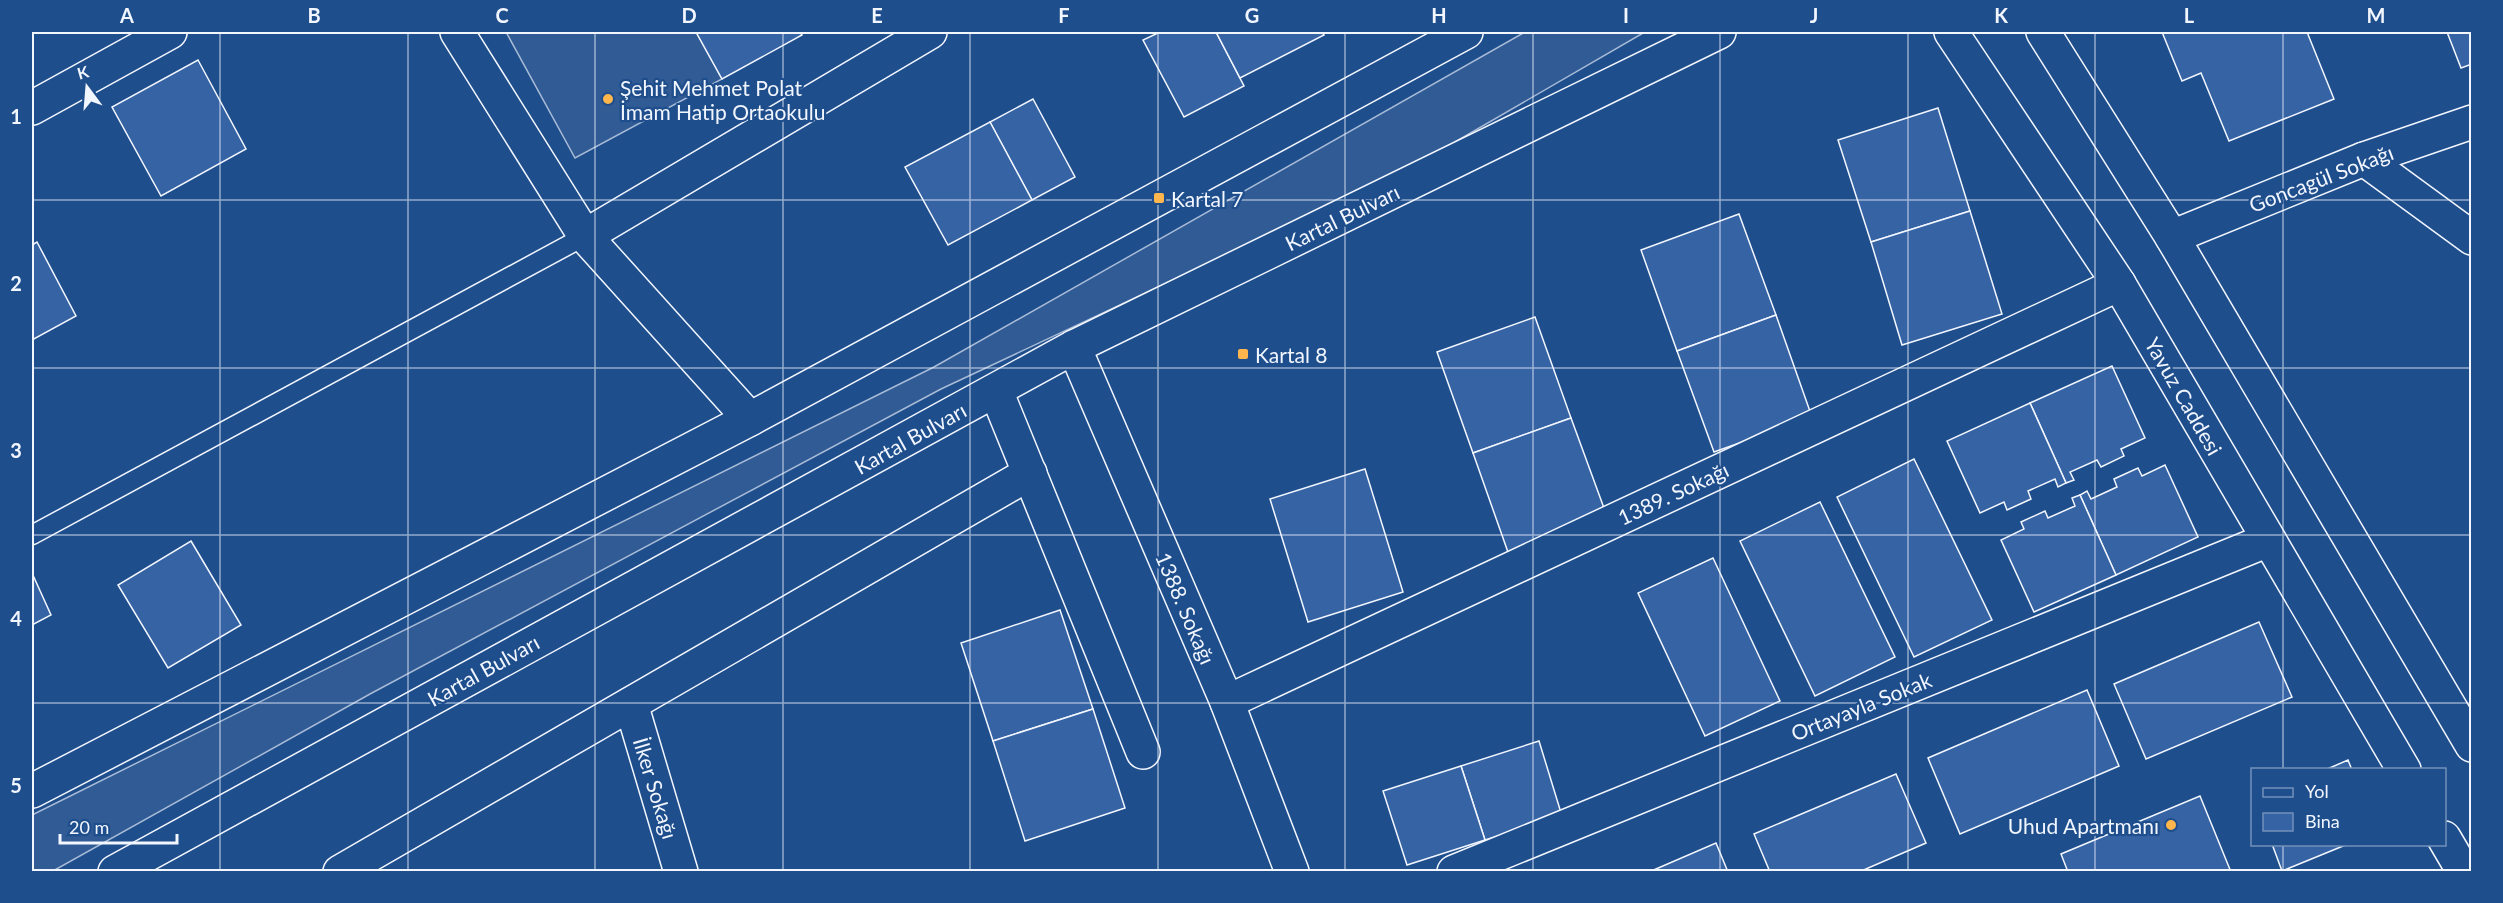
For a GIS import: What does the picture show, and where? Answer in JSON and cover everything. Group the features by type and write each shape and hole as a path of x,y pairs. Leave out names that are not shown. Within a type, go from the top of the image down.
{"street":[{"path":"32,108 170,32"},
{"path":"457,32 585,236 750,419"},
{"path":"585,236 930,32"},
{"path":"32,791 750,419 1464,32"},
{"name":"Kartal Bulvarı","path":"115,872 148,863 1074,347 1719,32"},
{"name":"Yavuz Caddesi","path":"1952,32 2119,284 2403,768"},
{"path":"2043,32 2172,237 2472,745"},
{"name":"Goncagül Sokağı","path":"2172,237 2364,159 2472,122"},
{"path":"2364,159 2472,238"},
{"name":"1389. Sokağı","path":"1227,702 2119,284"},
{"name":"1388. Sokağı","path":"1074,347 1227,702 1292,872"},
{"path":"996,391 1143,752"},
{"path":"340,872 1030,473"},
{"name":"Ortayayla Sokak","path":"1454,872 2268,540"},
{"name":"İlker Sokağı","path":"631,704 681,872"},
{"path":"2446,840 2464,872"}],"lane":[{"path":"32,535 585,236"}],"shaded area":[{"name":"Şehit Mehmet Polat İmam Hatip Ortaokulu","path":"506,32 696,32 722,79 575,158"},
{"path":"1525,32 1645,32 1403,172 941,389 370,694 53,871 32,871 32,815 934,367"}],"building":[{"path":"696,32 800,32 802,35 722,79"},
{"path":"1160,32 1216,32 1244,86 1184,117 1143,40"},
{"path":"1216,32 1322,32 1324,35 1240,78"},
{"path":"2162,32 2307,32 2334,99 2229,141 2201,73 2182,81"},
{"path":"2447,32 2472,32 2472,64 2461,68"},
{"path":"198,60 246,149 161,196 112,107"},
{"path":"1033,99 1075,177 1032,200 990,122"},
{"path":"1938,108 1970,211 1871,242 1838,140"},
{"path":"990,122 1032,200 948,245 905,167"},
{"path":"1970,211 2002,314 1902,345 1871,242"},
{"path":"1739,214 1776,315 1677,351 1641,250"},
{"path":"37,242 76,316 32,340 32,245"},
{"path":"1776,315 1812,417 1714,452 1677,351"},
{"path":"1535,317 1571,418 1473,453 1437,352"},
{"path":"2112,366 2145,438 2121,449 2124,456 2101,467 2097,460 2070,472 2074,480 2066,483 2030,403"},
{"path":"2030,403 2066,483 2058,487 2055,479 2028,491 2031,499 2007,510 2004,502 1980,513 1947,441"},
{"path":"1571,418 1608,519 1509,555 1473,453"},
{"path":"1914,459 1992,620 1914,657 1837,497"},
{"path":"2165,465 2198,537 2116,575 2080,495 2087,491 2091,499 2117,487 2114,479 2138,468 2142,476"},
{"path":"1365,469 1403,592 1308,622 1270,499"},
{"path":"2080,495 2116,575 2034,612 2001,540 2024,529 2021,522 2045,511 2048,518 2075,506 2072,498"},
{"path":"1820,502 1895,657 1815,696 1740,541"},
{"path":"191,541 241,625 168,668 118,585"},
{"path":"1713,558 1780,701 1705,736 1638,593"},
{"path":"32,573 51,615 32,625"},
{"path":"1060,610 1093,709 993,741 961,643"},
{"path":"2259,622 2292,697 2146,759 2114,684"},
{"path":"2087,690 2119,766 1960,834 1928,758"},
{"path":"1093,709 1125,808 1025,841 993,741"},
{"path":"1539,741 1562,816 1485,840 1461,766"},
{"path":"2348,760 2351,768 2330,768"},
{"path":"1461,766 1485,840 1407,865 1383,791"},
{"path":"1896,774 1926,843 1859,872 1770,872 1754,834"},
{"name":"Uhud Apartmanı","path":"2200,796 2231,872 2068,872 2061,854"},
{"path":"1716,843 1728,872 1649,872"},
{"path":"2273,846 2343,846 2282,871"}],"place":[{"name":"Şehit Mehmet Polat İmam Hatip Ortaokulu","path":"608,99"},
{"name":"Kartal 7","path":"1159,198"},
{"name":"Kartal 8","path":"1243,354"},
{"name":"Uhud Apartmanı","path":"2171,825"}]}
